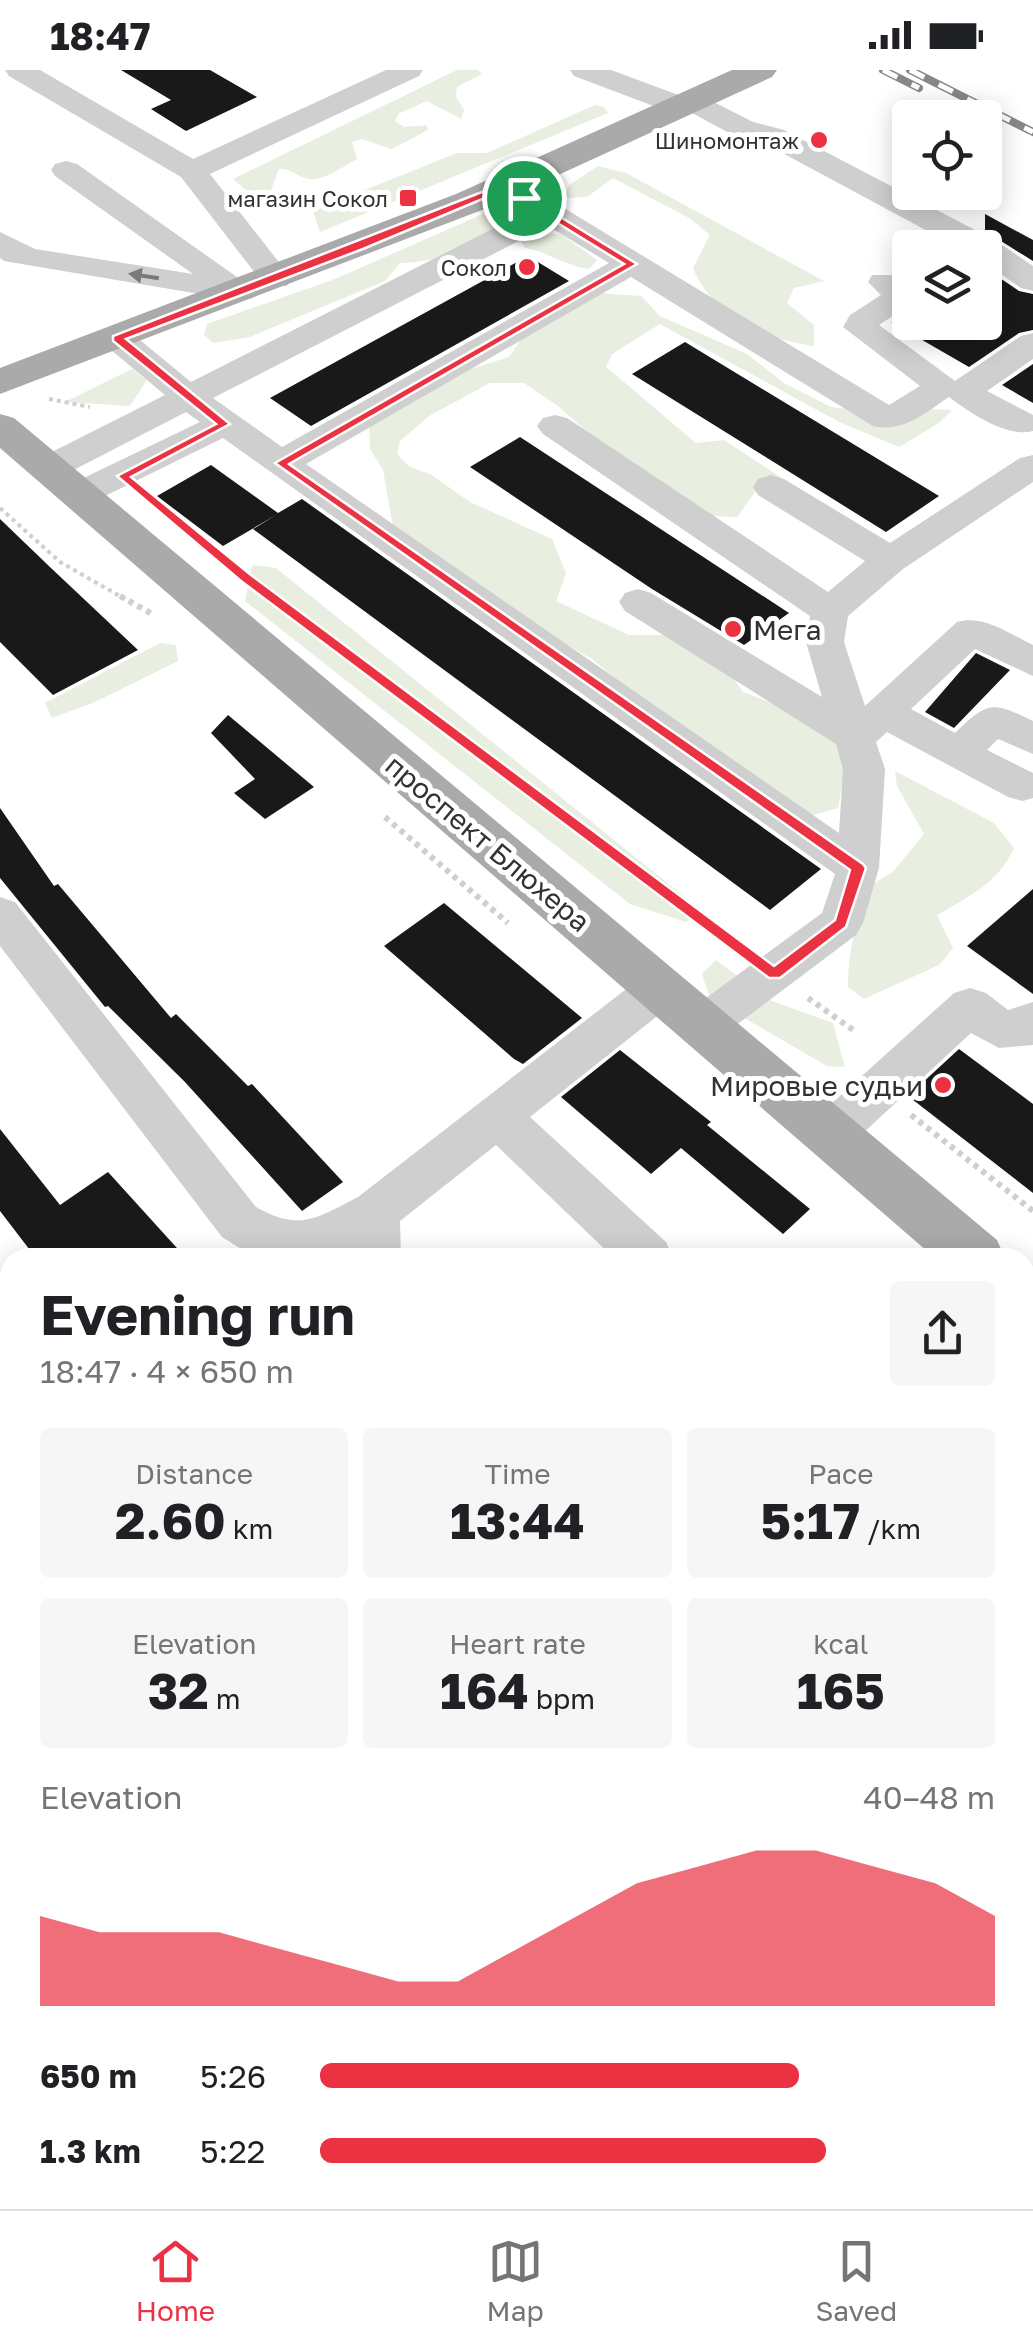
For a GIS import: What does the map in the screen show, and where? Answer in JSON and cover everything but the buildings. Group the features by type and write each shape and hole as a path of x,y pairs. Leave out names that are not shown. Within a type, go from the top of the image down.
{"main road":[{"path":"9,379 505,186 760,70"},
{"name":"проспект Блюхера","path":"0,427 965,1248"}],"street":[{"path":"19,70 192,171 276,278"},
{"path":"192,171 409,70"},
{"path":"584,70 773,136 950,230"},
{"path":"66,170 240,291"},
{"path":"505,186 874,414 897,416 938,390 952,388 1033,343"},
{"path":"64,481 172,404 548,213"},
{"path":"0,242 15,254 35,260 240,291"},
{"path":"1002,260 1033,281"},
{"path":"281,463 632,264"},
{"path":"703,1025 841,923 858,868 870,724 825,642 830,611 890,560 1027,475 1027,418 952,388 860,327 898,298 898,292 884,282"},
{"path":"118,338 172,404 224,424 858,868"},
{"path":"64,481 224,424"},
{"path":"555,426 830,611"},
{"path":"771,487 890,560"},
{"path":"638,602 870,724 959,752 1023,786"},
{"path":"870,724 972,631 1033,662"},
{"path":"959,752 994,719 1033,739"},
{"path":"0,914 240,1222 272,1242 314,1243 376,1235 497,1116 659,988"},
{"path":"831,1133 970,1006 999,1029 1024,1029 1033,1020"},
{"path":"497,1116 637,1248"}],"path":[{"path":"9,379 57,403 172,404"},
{"path":"57,403 64,396"},
{"path":"0,508 60,562 156,616"},
{"path":"246,578 856,1032"},
{"path":"372,805 517,931"},
{"path":"879,1090 1033,1211"}],"shaded area":[{"path":"457,70 478,70 482,74 457,87 456,97 464,110 461,119 427,101 398,114 395,121 404,127 427,125 428,130 392,149 362,139 352,142 357,159 322,178 306,178 279,169 271,190 274,201 260,203 233,179"},
{"path":"595,105 604,107 608,113 320,232 313,211 457,153 487,153"},
{"path":"598,166 626,173 824,281 794,288 787,303 814,325 814,346 759,331 713,300 693,268 710,235 689,218 613,178 587,197 564,198 569,185"},
{"path":"503,210 522,219 464,250 400,263 385,281 250,337 213,343 204,335 207,324 335,279 483,214"},
{"path":"535,233 561,234 597,260 589,269 525,248 520,240"},
{"path":"597,293 641,296 660,316 747,354 784,383 831,407 901,415 929,409 952,410 939,423 899,447 839,422 660,324 612,354 606,367 696,443 724,440 782,478 758,488 737,517 714,516 607,450 558,406 524,383 490,383 429,416 400,441 397,454 410,467 430,474 470,502 552,539 566,573 556,601 629,635 672,635 727,669 743,692 824,723 847,756 838,808 802,818 667,721 592,659 514,615 393,527 383,470 370,449 369,425 449,376 509,357 529,328"},
{"path":"132,369 147,380 130,406 65,402"},
{"path":"252,565 276,568 701,910 686,922 630,904 245,601"},
{"path":"160,643 176,645 178,661 95,702 52,718 45,703"},
{"path":"895,771 994,823 1014,848 991,879 937,915 953,948 939,965 864,999 848,987 851,948 864,899 869,886 893,872 924,834 897,786"},
{"path":"716,960 769,1000 833,1023 845,1067 827,1066 710,998 702,974"}],"railway":[{"path":"883,70 919,88"},
{"path":"910,70 1033,132"}],"place":[{"name":"Шиномонтаж","path":"819,140"},
{"name":"магазин Сокол","path":"408,198"},
{"name":"Сокол","path":"527,267"},
{"name":"Мега","path":"733,629"},
{"name":"Мировые судьи","path":"943,1085"}],"route":[{"path":"505,186 524,198 632,264 281,463 858,868 841,923 774,974 246,578 123,476 224,424 118,338 359,247 505,186"}]}
